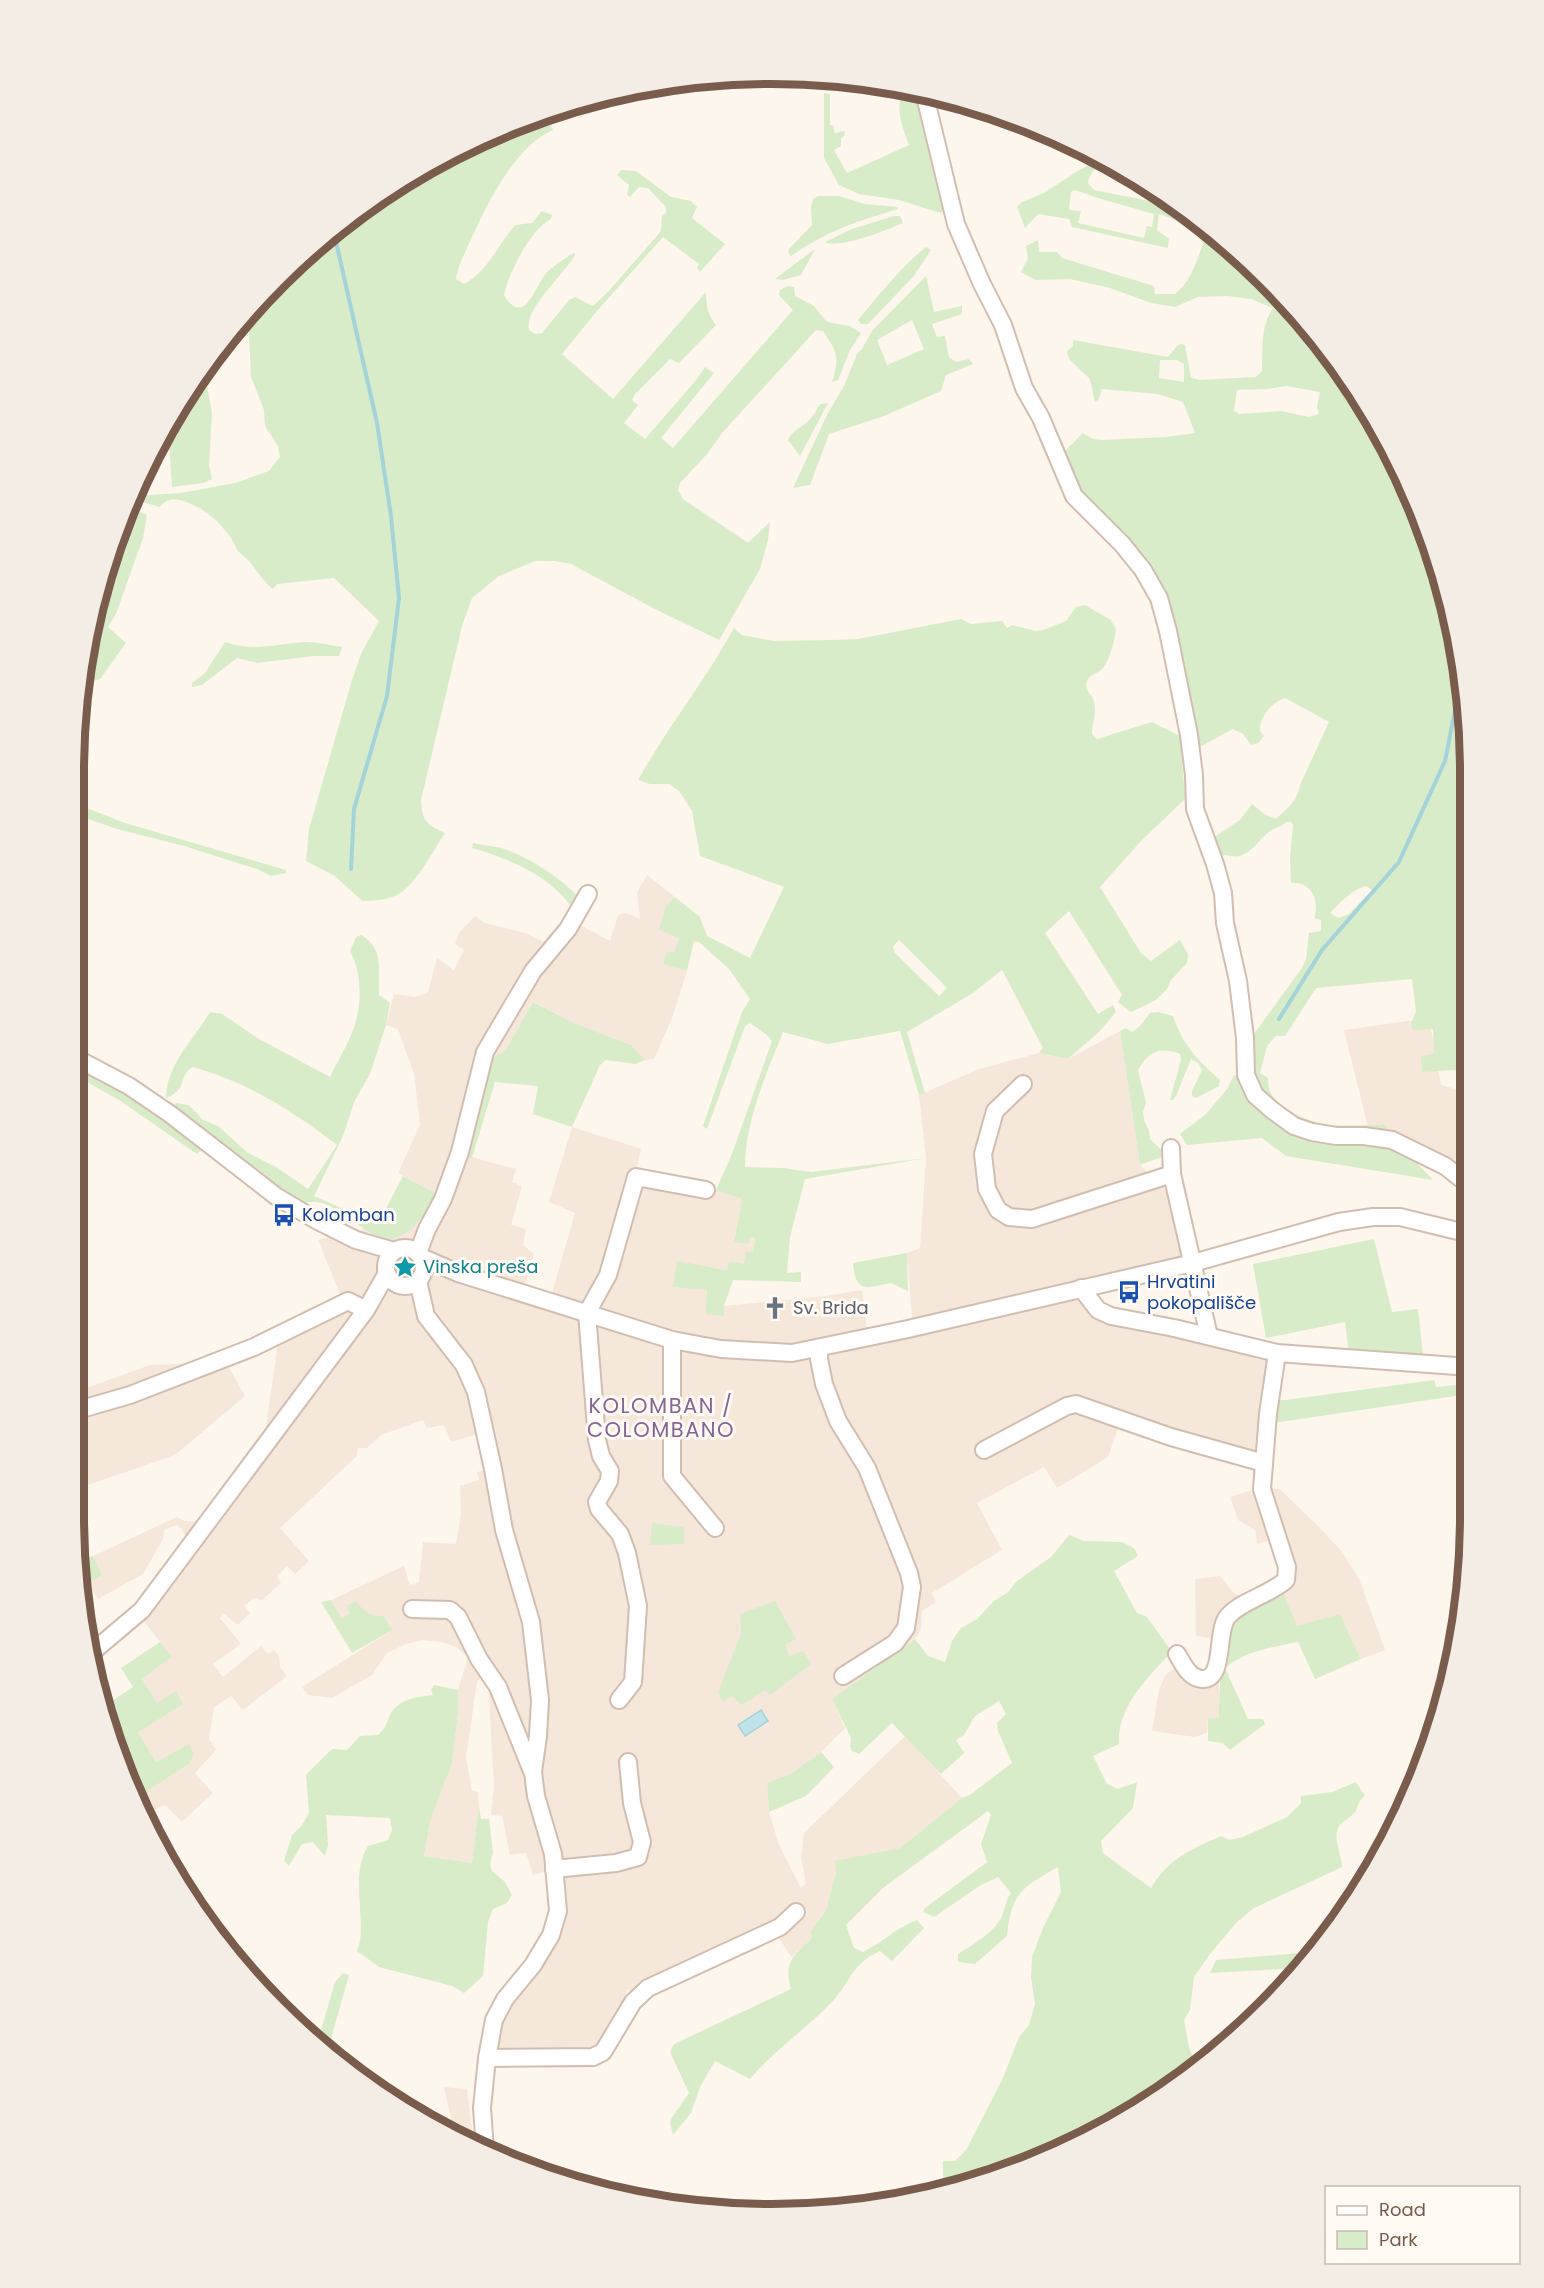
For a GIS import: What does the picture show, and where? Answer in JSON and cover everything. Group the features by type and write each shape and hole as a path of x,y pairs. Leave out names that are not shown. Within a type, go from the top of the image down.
{"street":[{"path":"926,102 957,224 982,284 1003,325 1024,388 1041,418 1074,496 1122,544 1143,570 1159,598 1189,735 1195,809 1223,893 1225,923 1245,1038 1246,1075 1255,1095 1294,1126 1336,1136 1364,1136 1392,1140 1445,1166 1460,1178"},
{"path":"97,1648 142,1610 369,1307 387,1271 388,1259 410,1253 427,1229 443,1199 460,1152 485,1052 533,970 568,929 588,894"},
{"path":"84,1062 129,1086 170,1114 277,1197 316,1221 356,1240 410,1253 458,1273 672,1340 721,1349 792,1353 819,1349 1193,1263 1315,1228 1373,1217 1400,1217 1460,1232"},
{"path":"1023,1084 995,1111 983,1154 987,1189 998,1210 1009,1217 1032,1219 1172,1174"},
{"path":"1171,1148 1172,1174 1209,1336"},
{"path":"619,1700 633,1683 638,1606 627,1553 620,1534 599,1509 597,1502 609,1481 610,1471 601,1456 597,1440 587,1313 608,1275 636,1177 706,1190"},
{"path":"356,1240 387,1271 393,1282 400,1285 410,1285 420,1278 458,1273"},
{"path":"410,1253 424,1267 420,1278 426,1316"},
{"path":"369,1307 400,1285"},
{"path":"400,1285 464,1365 476,1392 504,1530 531,1622 540,1700 533,1772 536,1796 553,1854 558,1911 551,1935 533,1965 505,1999 494,2020 487,2058 482,2108 484,2141"},
{"path":"1081,1288 1098,1310 1111,1316 1277,1353 1460,1366"},
{"path":"84,1408 130,1395 254,1347 348,1301 369,1307"},
{"path":"672,1340 672,1476 715,1528"},
{"path":"819,1349 824,1384 838,1421 867,1468 909,1573 912,1587 906,1628 895,1643 843,1676"},
{"path":"1177,1654 1188,1671 1197,1678 1205,1679 1212,1676 1217,1669 1221,1632 1226,1618 1235,1610 1277,1588 1286,1580 1287,1567 1262,1489 1268,1413 1277,1353"},
{"path":"984,1450 1067,1406 1076,1404 1171,1437 1264,1463"},
{"path":"412,1609 450,1611 458,1617 479,1659 498,1687 533,1772"},
{"path":"554,1869 616,1863 638,1857 642,1842 632,1803 628,1762"},
{"path":"487,2058 593,2056 603,2052 633,2002 648,1988 780,1927 796,1912"}],"shaded area":[{"path":"647,875 675,897 666,906 679,938 674,953 663,963 687,971 672,1018 654,1059 645,1060 631,1045 574,1023 534,1002 505,1051 464,1155 516,1169 512,1182 522,1186 511,1225 526,1229 523,1245 534,1254 525,1284 552,1293 575,1213 549,1202 572,1127 641,1149 637,1168 742,1199 734,1241 755,1238 753,1252 744,1264 727,1270 713,1267 707,1290 705,1314 724,1306 826,1296 862,1290 867,1329 912,1318 907,1253 920,1248 926,1158 919,1095 979,1069 1039,1053 1068,1059 1120,1031 1140,1165 1173,1197 1189,1256 1095,1293 1098,1304 1111,1312 1259,1343 1278,1377 1270,1488 1280,1489 1343,1553 1360,1581 1385,1650 1361,1659 1340,1614 1296,1627 1283,1592 1224,1643 1219,1679 1219,1718 1208,1718 1207,1733 1195,1737 1152,1731 1159,1690 1165,1676 1175,1667 1191,1664 1199,1670 1209,1671 1216,1639 1196,1636 1195,1579 1220,1576 1234,1593 1246,1599 1282,1578 1282,1566 1270,1540 1257,1544 1255,1530 1238,1520 1230,1497 1255,1489 1252,1467 1119,1425 1108,1457 1057,1488 1044,1467 977,1503 1002,1550 932,1593 936,1602 922,1611 921,1630 915,1639 832,1699 845,1728 821,1752 792,1773 767,1783 769,1812 779,1845 801,1888 806,1884 801,1858 804,1833 905,1736 962,1798 900,1848 836,1862 836,1872 826,1910 819,1919 812,1938 791,1957 776,1933 642,1998 626,1989 624,2022 612,2047 497,2064 493,2067 489,2110 491,2143 452,2125 444,2087 467,2089 472,2131 477,2133 480,2064 525,1968 551,1921 548,1871 533,1875 526,1853 510,1855 502,1816 491,1815 494,1786 488,1683 481,1677 477,1682 466,1758 472,1790 478,1792 479,1807 472,1863 424,1856 430,1822 452,1763 458,1715 458,1690 468,1657 456,1647 442,1642 422,1640 406,1644 387,1653 372,1675 332,1698 308,1695 302,1687 392,1630 384,1616 373,1616 362,1610 342,1618 331,1600 404,1566 410,1585 419,1582 423,1542 456,1544 461,1515 460,1486 479,1480 477,1472 489,1469 480,1433 451,1442 444,1425 427,1428 423,1420 381,1435 367,1448 358,1448 357,1456 280,1528 309,1561 295,1574 287,1566 277,1577 281,1583 262,1600 254,1598 244,1606 250,1613 238,1625 224,1614 220,1618 241,1644 213,1664 223,1677 261,1646 268,1654 274,1650 279,1656 280,1667 287,1676 243,1710 231,1696 214,1707 209,1739 216,1750 195,1773 213,1793 182,1822 165,1805 152,1813 143,1794 189,1764 189,1744 156,1762 138,1732 157,1703 142,1679 172,1657 134,1609 186,1538 182,1529 177,1525 164,1530 163,1539 143,1574 98,1599 88,1583 101,1575 93,1556 177,1517 194,1522 201,1517 264,1441 280,1328 340,1294 318,1240 364,1229 378,1238 395,1239 422,1220 437,1194 398,1173 420,1125 414,1074 398,1029 386,1025 394,994 416,997 428,992 437,958 454,970 464,950 455,944 459,933 475,916 485,923 526,933 543,942 565,917 610,941 618,915 626,913 640,919 637,892"},
{"path":"1429,1018 1441,1085 1460,1090 1460,1184 1372,1143 1344,1030"},
{"path":"226,1362 245,1396 175,1455 84,1486 84,1389 150,1365"}],"green space":[{"path":"824,93 830,94 830,125 833,125 835,133 844,131 841,146 834,150 847,173 909,145 900,115 902,96 918,100 944,209 941,213 899,200 859,194 839,185 824,158"},
{"path":"549,122 553,130 538,139 525,151 501,181 474,232 460,263 456,279 464,284 480,272 515,225 532,223 542,211 552,215 522,252 504,295 511,304 522,307 532,297 546,273 574,253 570,263 546,291 529,321 529,330 535,334 542,333 569,300 575,297 593,306 661,231 662,216 666,213 666,207 648,188 639,187 630,197 627,195 629,185 617,175 621,170 636,171 671,197 691,201 697,207 692,218 725,244 700,272 697,268 699,264 663,237 562,354 613,399 706,292 708,310 716,325 679,363 670,359 635,394 632,400 638,405 624,423 645,439 705,367 714,373 661,438 673,448 793,310 779,295 780,290 787,286 794,287 795,296 814,306 826,321 850,326 861,333 850,350 838,380 832,382 836,355 823,331 816,330 722,433 707,454 680,483 678,490 683,499 748,543 770,522 760,569 719,640 571,564 555,561 535,561 499,576 472,598 462,626 421,800 422,813 426,821 445,833 410,885 395,896 362,901 335,876 306,861 309,829 352,680 361,654 379,621 334,578 277,584 273,589 238,551 221,525 202,510 177,499 166,501 160,507 140,501 142,495 181,493 235,483 269,471 280,457 278,446 265,426 264,410 251,377 249,326 318,255 353,226 428,176 509,136"},
{"path":"1092,163 1099,167 1093,172 1088,183 1094,190 1158,203 1226,255 1289,318 1318,353 1368,428 1408,509 1437,594 1447,638 1459,727 1460,1071 1422,1072 1421,1056 1434,1054 1433,1029 1413,1030 1411,1024 1416,1011 1412,979 1316,988 1285,1036 1276,1036 1267,1046 1260,1073 1268,1078 1273,1097 1294,1113 1319,1123 1332,1125 1386,1125 1387,1134 1306,1126 1262,1093 1252,1074 1251,1038 1302,968 1306,959 1309,933 1321,931 1321,920 1314,918 1315,899 1309,889 1298,883 1291,883 1290,858 1293,825 1291,822 1286,822 1270,831 1249,851 1240,856 1217,856 1210,840 1240,820 1252,804 1264,814 1276,819 1284,812 1297,795 1329,722 1285,698 1275,703 1264,715 1260,731 1264,736 1258,743 1251,745 1243,734 1233,729 1194,750 1171,616 1079,497 1062,458 1065,451 1083,433 1093,439 1102,440 1166,437 1195,433 1183,402 1158,394 1102,389 1098,401 1095,402 1090,379 1069,359 1067,351 1073,346 1073,340 1168,357 1181,344 1185,345 1191,377 1199,380 1256,377 1262,371 1264,331 1273,308 1251,299 1228,296 1198,297 1175,307 1151,303 1110,288 1070,279 1035,280 1021,272 1028,258 1026,246 1038,240 1039,252 1057,252 1062,258 1154,286 1155,294 1175,294 1189,277 1203,243 1183,225 1159,214 1157,230 1169,239 1168,248 1072,227 1069,219 1038,214 1025,228 1017,207 1022,202 1044,193","holes":["1075,190 1154,214 1152,227 1147,226 1144,238 1078,223 1081,211 1069,210 1071,192","1160,360 1177,360 1184,364 1184,382 1159,378","1286,386 1320,392 1317,406 1319,414 1309,417 1281,411 1239,414 1234,411 1237,390","1366,886 1372,890 1349,914 1338,918 1330,913 1346,897"]},
{"path":"818,196 839,196 864,204 898,207 898,209 843,228 791,256 789,249 812,225 811,207 813,199"},
{"path":"900,216 903,223 852,241 825,242 852,229"},
{"path":"926,247 931,250 913,277 868,324 861,324 858,320 874,301 899,272"},
{"path":"815,249 801,275 783,280 775,279"},
{"path":"926,276 934,312 962,306 962,314 932,324 937,337 945,336 949,357 956,362 969,359 973,364 946,375 941,391 884,416 829,434 810,485 793,488 827,415 845,384 857,354 872,331","holes":["912,320 924,349 887,365 877,340"]},
{"path":"206,381 212,413 209,465 212,479 203,483 172,487 169,441"},
{"path":"828,403 800,456 788,440 805,424 820,404"},
{"path":"136,510 147,515 143,538 116,614 108,627 126,643 100,679 90,682 97,638 107,594"},
{"path":"1085,605 1111,620 1116,630 1105,665 1087,681 1087,687 1095,706 1092,734 1097,739 1152,722 1180,736 1185,799 1141,841 1100,887 1141,953 1151,961 1180,940 1188,954 1187,963 1156,1000 1131,1012 1118,1002 1122,995 1069,911 1045,933 1098,1014 1113,1005 1116,1012 1099,1032 1068,1059 1039,1053 1043,1048 1002,970 973,993 907,1032 925,1093 919,1095 900,1031 828,1044 783,1032 753,1115 745,1167 783,1168 811,1172 926,1158 805,1179 790,1237 787,1273 801,1272 801,1282 733,1280 724,1306 724,1316 705,1314 707,1290 673,1287 677,1261 727,1270 729,1261 744,1264 746,1252 753,1252 755,1238 750,1237 748,1244 734,1242 742,1199 716,1190 732,1154 772,1041 750,1023 745,1026 707,1129 703,1126 742,1012 750,999 729,969 699,942 694,941 687,971 663,964 667,952 674,952 679,938 659,930 666,906 675,897 700,917 707,936 750,958 784,887 700,856 692,811 679,791 669,784 650,784 638,780 734,628 742,635 773,641 858,639 961,619 971,624 1002,621 1007,628 1012,625 1036,631 1066,621 1076,607","holes":["899,940 947,988 939,996 895,953 893,947"]},
{"path":"225,642 255,647 305,642 342,647 339,656 314,656 257,663 237,658 202,685 192,687 192,683 205,673"},
{"path":"84,807 125,823 286,870 286,873 271,876 257,869 184,846 117,829 84,817"},
{"path":"473,843 506,849 530,860 557,878 581,899 574,910 565,898 542,878 515,863 472,848"},
{"path":"361,935 369,941 377,954 379,995 390,1003 386,1025 370,1074 355,1100 343,1136 314,1196 378,1224 403,1176 437,1194 412,1228 388,1241 370,1233 325,1204 298,1203 174,1106 176,1103 189,1105 203,1120 218,1126 248,1153 276,1167 308,1189 337,1145 286,1109 251,1089 193,1067 188,1070 177,1091 166,1098 167,1085 176,1063 210,1012 222,1014 259,1039 330,1077 348,1043 356,1021 359,985 354,959 350,951 356,937"},
{"path":"533,1002 574,1023 631,1045 645,1060 635,1064 606,1060 600,1065 572,1127 533,1114 538,1086 495,1082 472,1158 464,1155 490,1059 505,1051"},
{"path":"1158,1012 1173,1016 1192,1051 1220,1080 1219,1086 1196,1098 1192,1096 1202,1070 1198,1063 1191,1059 1176,1096 1170,1100 1181,1060 1180,1054 1161,1051 1155,1052 1146,1059 1138,1070 1146,1103 1143,1112 1144,1120 1150,1139 1167,1155 1140,1165 1120,1031 1126,1028 1132,1032 1150,1013"},
{"path":"84,1070 123,1090 201,1150 197,1154 119,1100 84,1080"},
{"path":"1234,1075 1241,1076 1284,1125 1376,1142 1406,1152 1433,1180 1286,1156 1262,1138 1187,1145 1180,1134 1206,1114 1227,1089"},
{"path":"1374,1239 1392,1312 1418,1309 1423,1355 1349,1354 1345,1322 1266,1338 1253,1264"},
{"path":"907,1253 908,1291 891,1283 864,1287 857,1281 853,1263"},
{"path":"1434,1380 1436,1387 1460,1385 1460,1395 1273,1423 1274,1400"},
{"path":"652,1523 684,1527 684,1544 650,1545"},
{"path":"1069,1535 1084,1541 1122,1542 1134,1548 1138,1556 1114,1571 1137,1613 1147,1617 1172,1652 1144,1682 1128,1705 1119,1731 1119,1744 1093,1756 1107,1784 1118,1789 1137,1782 1133,1808 1101,1841 1103,1853 1151,1888 1165,1869 1190,1851 1221,1836 1230,1840 1243,1837 1287,1817 1301,1803 1301,1796 1332,1792 1356,1782 1365,1796 1355,1812 1338,1829 1337,1840 1342,1867 1254,1908 1237,1922 1210,1954 1194,1977 1190,2010 1184,2020 1189,2047 1195,2059 1191,2062 1116,2112 1076,2133 1035,2152 943,2183 943,2161 955,2161 966,2150 1003,2078 1019,2037 1029,2025 1035,2004 1031,1977 1032,1957 1061,1892 1058,1867 1021,1892 1012,1909 1007,1936 975,1964 958,1962 958,1954 996,1925 1002,1917 1011,1893 998,1877 981,1885 934,1917 923,1912 925,1908 987,1862 981,1844 991,1815 988,1811 883,1888 846,1925 854,1948 863,1952 917,1920 924,1928 892,1961 880,1951 870,1956 857,1968 831,2003 750,2079 715,2061 700,2087 691,2113 673,2135 671,2119 689,2093 670,2052 674,2044 791,1989 789,1965 795,1954 812,1938 811,1931 826,1910 836,1872 835,1861 900,1848 962,1798 971,1794 1012,1763 998,1731 997,1723 1006,1714 999,1701 975,1716 964,1735 956,1740 964,1753 941,1774 892,1723 859,1754 852,1751 851,1738 832,1699 915,1639 928,1656 945,1662 953,1639 961,1628 977,1619 1017,1581 1051,1557"},
{"path":"93,1556 102,1575 87,1583 85,1561 85,1558"},
{"path":"1283,1592 1297,1626 1340,1614 1361,1659 1315,1679 1298,1642 1241,1657 1225,1668 1248,1719 1263,1719 1265,1724 1230,1750 1223,1743 1208,1741 1208,1718 1219,1718 1221,1669 1231,1620"},
{"path":"331,1600 342,1618 350,1614 347,1606 356,1601 368,1613 384,1616 392,1630 352,1653 321,1602"},
{"path":"775,1601 796,1639 785,1645 789,1656 803,1651 811,1664 770,1695 765,1690 741,1705 732,1696 723,1702 718,1693 741,1633 740,1614"},
{"path":"160,1642 172,1657 142,1679 157,1703 176,1691 183,1704 138,1732 156,1762 189,1744 194,1754 189,1764 143,1794 110,1702 133,1687 121,1668"},
{"path":"434,1685 458,1690 458,1715 452,1763 430,1822 424,1856 472,1863 479,1807 481,1819 489,1819 493,1853 490,1864 492,1871 505,1882 512,1895 507,1903 493,1909 488,1922 483,1976 464,1993 452,1986 379,1967 357,1951 361,1928 359,1886 362,1859 368,1846 388,1840 392,1830 390,1818 326,1815 328,1845 325,1856 313,1842 302,1844 289,1866 284,1861 292,1835 309,1813 306,1775 332,1749 347,1750 360,1736 378,1735 397,1706 412,1699 433,1695 431,1690"},
{"path":"821,1752 834,1767 806,1796 769,1812 767,1783 792,1773"},
{"path":"1303,1953 1290,1969 1210,1973 1216,1960"},
{"path":"343,1973 349,1975 330,2043 320,2034 335,1982"}],"water":[{"path":"761,1710 768,1721 745,1736 738,1725"}],"waterway":[{"path":"336,240 377,423 391,516 399,598 387,696 354,809 351,869"},
{"path":"1279,1019 1322,950 1399,862 1445,761 1456,703"}],"place":[{"name":"Kolomban","path":"284,1215"},
{"name":"Vinska preša","path":"405,1267"},
{"name":"Hrvatini pokopališče","path":"1129,1292"},
{"name":"Sv. Brida","path":"775,1308"}],"district":[{"name":"KOLOMBAN / COLOMBANO","path":"661,1418"}]}
